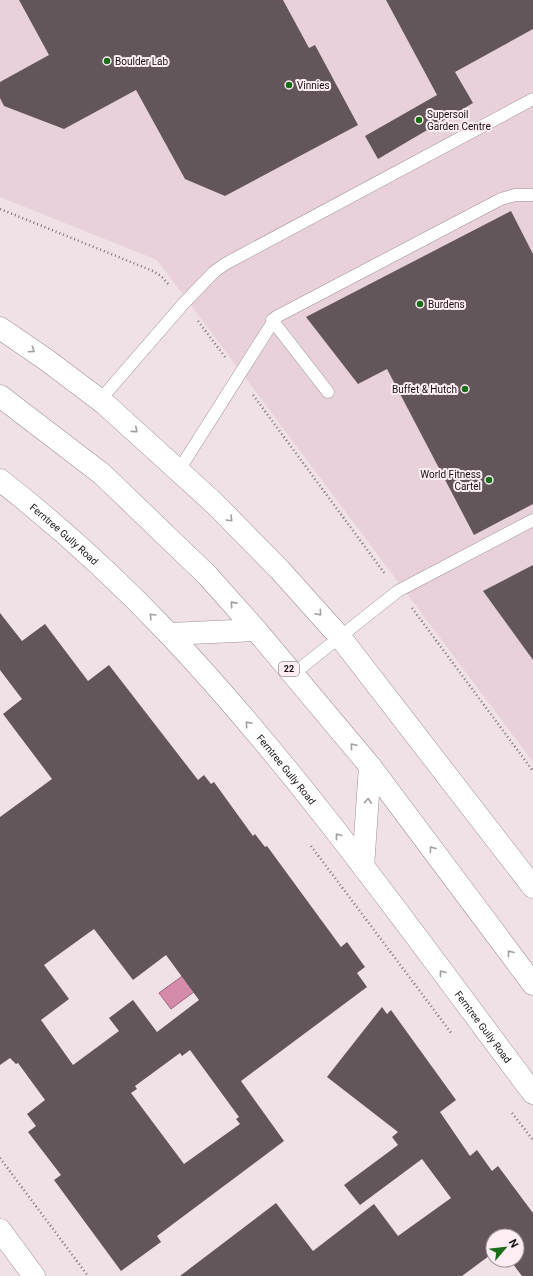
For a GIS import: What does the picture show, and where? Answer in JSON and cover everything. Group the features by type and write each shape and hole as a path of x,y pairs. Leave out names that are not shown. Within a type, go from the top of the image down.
{"main road":[{"path":"0,328 48,361 100,400 179,470 279,569 340,637 533,887"},
{"name":"22","path":"0,396 102,474 208,576 256,630 370,766 533,984"},
{"name":"Ferntree Gully Road","path":"0,480 44,515 96,562 170,634 254,731 363,868 533,1093"},
{"path":"170,634 256,630"},
{"path":"363,868 370,766"},
{"path":"0,1230 34,1276"}],"lane":[{"path":"100,400 184,303 214,272 238,256 533,99"},
{"path":"179,470 272,320 284,311 501,199 515,195 533,195"},
{"path":"272,320 328,392"},
{"path":"293,674 398,591 533,520"}],"path":[{"path":"0,209 153,271 167,282 238,374 533,771"},
{"path":"307,842 453,1035"},
{"path":"510,1110 533,1140"},
{"path":"0,1158 88,1276"}],"shaded area":[{"path":"0,0 533,0 533,762 157,260 0,197"},
{"path":"192,969 203,985 171,1009 159,993"}],"building":[{"path":"19,0 283,0 309,48 315,45 358,125 225,196 185,179 136,90 64,129 4,106 0,98 0,82 49,55"},
{"path":"386,0 533,0 533,29 455,72 473,103 378,159 365,136 437,95"},
{"path":"511,211 533,254 533,504 474,535 387,369 358,384 306,317"},
{"path":"533,565 533,660 483,591"},
{"path":"0,613 22,641 45,624 88,681 109,665 198,780 204,775 211,784 214,782 253,836 255,834 265,847 267,846 341,947 347,942 365,967 357,973 367,987 241,1081 284,1141 157,1236 161,1242 121,1271 54,1180 61,1175 28,1132 36,1126 27,1114 45,1100 18,1063 16,1064 10,1058 0,1065 0,817 52,779 3,714 22,699 0,670","holes":["94,929 133,980 166,955 199,1000 157,1032 133,1000 109,1018 119,1031 73,1065 41,1020 69,999 44,965","190,1050 239,1117 236,1119 240,1124 184,1164 131,1093 137,1089 135,1086 180,1053 182,1056"]},
{"path":"382,1007 387,1014 391,1010 456,1100 440,1112 470,1156 477,1150 492,1171 498,1166 533,1213 533,1276 522,1276 516,1268 525,1268 525,1228 485,1228 485,1259 462,1276 180,1276 276,1203 313,1251 374,1204 398,1236 451,1198 422,1159 360,1205 344,1185 398,1145 392,1137 398,1132 327,1077"}],"place":[{"name":"Boulder Lab","path":"107,61"},
{"name":"Vinnies","path":"289,85"},
{"name":"Supersoil Garden Centre","path":"419,120"},
{"name":"Burdens","path":"420,304"},
{"name":"Buffet & Hutch","path":"465,389"},
{"name":"World Fitness Cartel","path":"489,480"}]}
